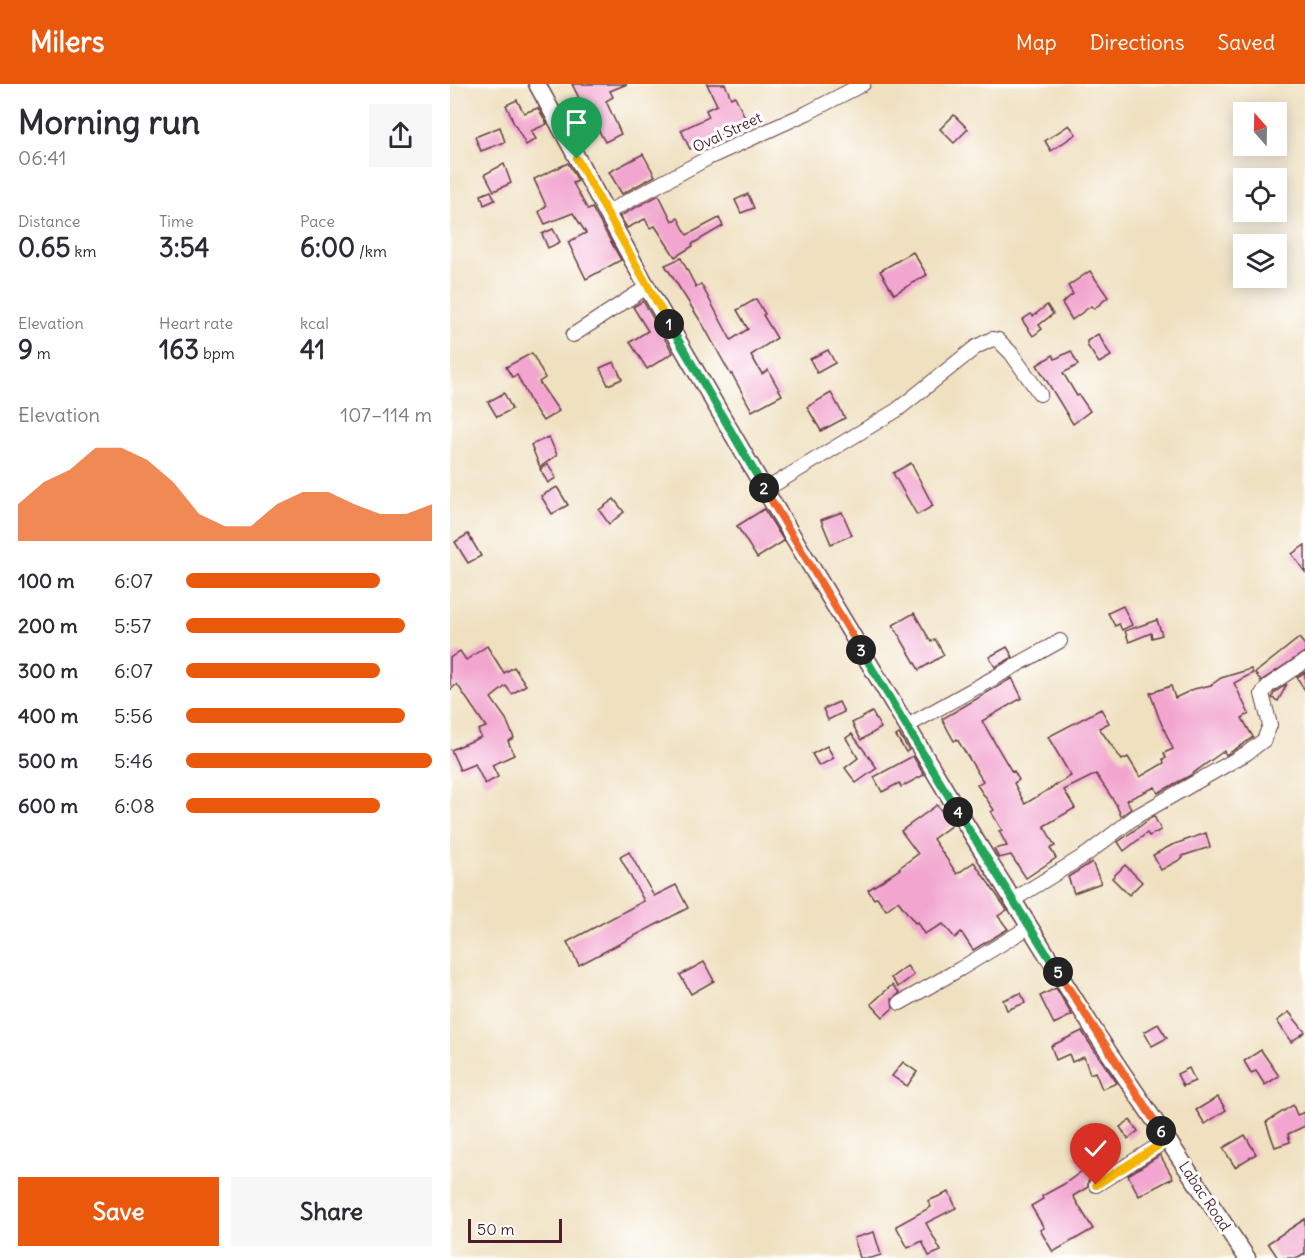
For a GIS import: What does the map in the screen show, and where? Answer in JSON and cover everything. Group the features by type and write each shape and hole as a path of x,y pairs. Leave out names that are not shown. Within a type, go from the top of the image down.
{"street":[{"name":"Labac Road","path":"537,84 647,287 765,490 907,726 1096,1035 1218,1213 1246,1258"},
{"name":"Oval Street","path":"606,213 708,158 807,113 863,84"},
{"path":"573,335 647,287"},
{"path":"765,490 897,410 976,347 992,339 998,340 1011,353 1040,394"},
{"path":"907,726 1060,640"},
{"path":"1013,900 1087,854 1134,817 1247,753 1264,740 1270,725 1262,694 1268,686 1305,661"},
{"path":"900,1003 1029,927"},
{"path":"1096,1185 1167,1140"}],"building":[{"path":"572,84 627,84 610,91 613,97 606,101 621,134 605,142 599,131 596,132"},
{"path":"707,84 725,84 731,98 735,96 747,122 690,149 681,130 709,117 706,110 717,105"},
{"path":"517,100 524,113 538,108 547,124 531,131 536,139 526,145 506,105"},
{"path":"954,115 968,129 954,143 940,129"},
{"path":"1069,125 1076,134 1051,151 1045,141"},
{"path":"500,127 505,142 481,151 475,137"},
{"path":"643,154 655,176 622,194 609,172"},
{"path":"568,163 578,181 573,183 588,210 592,208 621,260 586,279 568,242 586,233 573,213 545,224 539,212 546,206 534,179"},
{"path":"504,164 511,183 494,191 485,174"},
{"path":"491,191 495,200 484,205 481,195"},
{"path":"748,194 754,208 741,213 735,200"},
{"path":"659,195 672,221 678,218 687,235 719,218 723,226 675,257 655,226 650,228 645,219 627,228 620,216"},
{"path":"553,229 560,242 548,248 542,234"},
{"path":"913,252 927,275 894,294 880,271"},
{"path":"681,258 696,287 701,284 731,340 748,329 737,310 756,299 777,338 751,355 762,374 768,370 782,395 752,411 703,325 665,265"},
{"path":"1090,271 1108,297 1094,309 1091,306 1072,320 1062,303 1073,294 1068,286"},
{"path":"643,301 673,353 647,369 630,342 648,331 633,307"},
{"path":"1047,305 1053,314 1039,325 1042,329 1033,336 1022,320 1031,314 1033,316"},
{"path":"1098,334 1111,356 1099,363 1087,345 1087,341"},
{"path":"828,350 835,363 817,373 810,359"},
{"path":"1071,351 1078,365 1063,373 1077,396 1079,395 1090,411 1073,424 1037,365 1053,355 1055,359"},
{"path":"532,353 545,378 539,382 559,411 543,421 517,375 512,377 506,367"},
{"path":"614,362 622,379 608,385 600,368"},
{"path":"504,393 512,409 497,417 488,402"},
{"path":"831,393 845,418 821,431 807,407"},
{"path":"549,437 557,455 540,467 531,445"},
{"path":"911,463 933,506 917,515 893,473"},
{"path":"548,464 556,478 548,483 540,469"},
{"path":"557,487 568,505 552,514 541,496"},
{"path":"614,499 624,512 609,524 599,510"},
{"path":"764,509 784,541 757,558 737,526"},
{"path":"842,512 852,535 831,544 821,520"},
{"path":"468,534 481,556 468,563 455,542"},
{"path":"1305,545 1305,572 1292,554"},
{"path":"1123,606 1132,625 1122,630 1119,624 1115,626 1108,613"},
{"path":"914,613 931,642 935,639 944,655 919,670 893,625"},
{"path":"1157,620 1162,635 1152,638 1151,633 1129,642 1125,631"},
{"path":"1299,638 1305,645 1305,652 1261,681 1255,673"},
{"path":"487,646 504,673 514,667 526,685 512,694 506,686 491,698 506,719 514,738 508,741 514,755 492,765 498,777 485,784 475,764 460,770 451,750 481,737 478,730 486,727 457,684 450,690 450,658 460,651 466,660"},
{"path":"1007,647 1013,657 995,667 989,657"},
{"path":"1251,669 1253,673 1234,683 1249,714 1242,718 1253,737 1226,755 1224,751 1189,776 1158,793 1155,787 1127,800 1131,809 1121,816 1116,804 1096,774 1064,790 1075,808 1044,826 1055,846 1050,848 1056,858 1026,878 1011,855 999,858 994,849 1007,846 999,831 1002,830 991,812 994,810 977,785 983,781 957,739 954,741 942,719 1012,678 1022,698 982,721 1019,780 1014,783 1025,804 1071,776 1048,737 1101,709 1109,723 1099,728 1122,760 1128,757 1140,777 1164,763 1163,759 1166,758 1164,753 1173,749 1150,693 1171,686 1175,698 1194,689 1211,685 1221,678"},
{"path":"1305,672 1305,691 1297,677"},
{"path":"1287,684 1278,701 1272,698 1274,693"},
{"path":"839,702 844,712 828,720 823,709"},
{"path":"872,712 881,728 861,740 852,723"},
{"path":"852,734 877,768 856,783 845,768 858,758 846,738"},
{"path":"899,734 909,750 906,752 896,736"},
{"path":"827,746 834,758 819,766 812,754"},
{"path":"913,756 924,775 901,787 899,783 882,792 874,777"},
{"path":"937,805 952,825 933,839 957,874 974,862 1007,910 998,916 1008,929 973,950 961,932 955,938 943,924 924,934 917,922 915,923 898,901 886,910 877,897 874,899 868,890 918,854 901,831"},
{"path":"1154,816 1161,830 1149,836 1147,833 1124,851 1118,842"},
{"path":"1206,833 1210,847 1182,856 1183,858 1161,870 1153,855 1172,845"},
{"path":"629,852 654,896 676,885 688,908 579,965 567,942 644,901 620,857"},
{"path":"1092,862 1101,883 1074,893 1068,877"},
{"path":"1125,865 1142,882 1129,895 1112,878"},
{"path":"704,962 714,981 691,994 680,975"},
{"path":"907,966 914,975 898,987 891,978"},
{"path":"892,985 900,993 892,999 893,1008 883,1017 871,1004"},
{"path":"1056,988 1072,1015 1054,1024 1040,996"},
{"path":"1021,993 1025,1003 1007,1010 1003,1000"},
{"path":"1289,1012 1305,1032 1291,1042 1277,1021"},
{"path":"1158,1024 1167,1038 1152,1046 1144,1032"},
{"path":"1082,1031 1117,1083 1102,1089 1095,1072 1090,1074 1084,1057 1072,1062 1069,1054 1056,1060 1051,1046"},
{"path":"1261,1050 1279,1076 1265,1085 1256,1071 1251,1073 1244,1061"},
{"path":"903,1062 917,1072 907,1086 892,1076"},
{"path":"1189,1068 1195,1081 1183,1086 1177,1074"},
{"path":"1218,1097 1226,1110 1205,1124 1196,1110"},
{"path":"1293,1105 1297,1115 1305,1112 1305,1126 1288,1134 1290,1142 1275,1147 1266,1122"},
{"path":"1130,1120 1138,1131 1128,1139 1120,1127"},
{"path":"1245,1135 1256,1154 1235,1167 1223,1148"},
{"path":"1090,1147 1099,1164 1102,1162 1107,1168 1088,1181 1088,1187 1073,1196 1093,1229 1053,1252 1040,1230 1044,1228 1031,1206 1043,1199 1042,1196 1082,1171 1074,1155"},
{"path":"1160,1155 1173,1178 1139,1196 1128,1175"},
{"path":"949,1192 956,1208 926,1223 941,1251 929,1256 922,1241 908,1248 896,1226 931,1207 928,1201"},
{"path":"1305,1219 1305,1254 1298,1258 1278,1258 1268,1243"},
{"path":"874,1232 881,1255 860,1258 854,1238"}],"route":[{"path":"577,159 647,287 765,490 973,836 1096,1035 1167,1140 1096,1185"}]}
